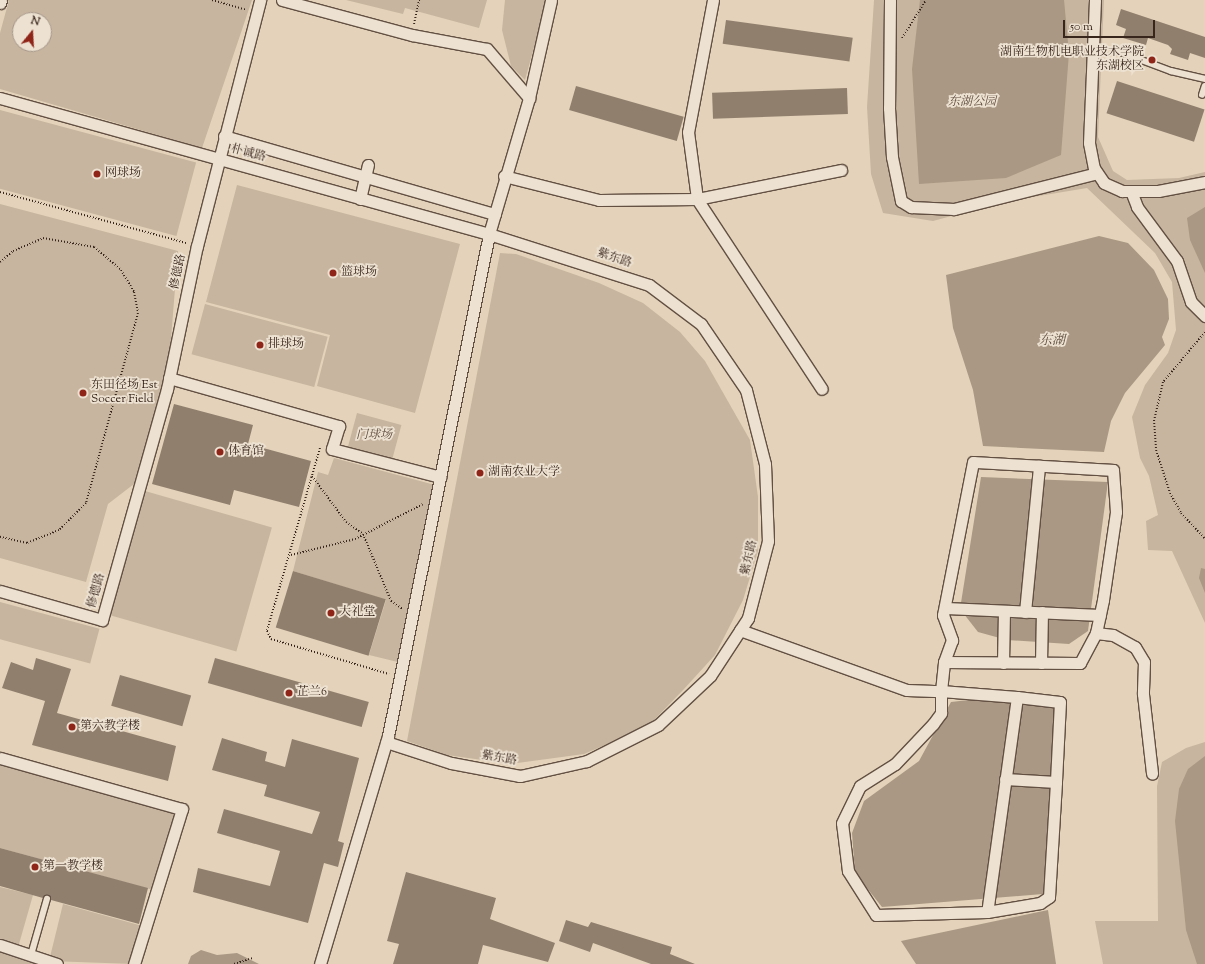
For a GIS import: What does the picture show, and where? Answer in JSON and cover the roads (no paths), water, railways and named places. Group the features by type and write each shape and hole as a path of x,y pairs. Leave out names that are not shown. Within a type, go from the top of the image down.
{"street":[{"name":"修德路","path":"0,591 102,620 168,389 169,378 197,246 260,0"},
{"path":"282,0 412,35 487,49 529,98"},
{"path":"320,964 386,742 489,234 504,176 529,98 551,0"},
{"path":"713,0 688,132 697,199 822,389"},
{"path":"890,0 889,108 892,157 901,201 911,207 954,209 1097,172"},
{"path":"1095,0 1089,143 1097,172 1104,183 1131,191 1158,191 1205,182"},
{"name":"朴诚路","path":"0,98 218,160 489,234"},
{"path":"224,136 365,178 495,214"},
{"path":"360,199 368,165"},
{"path":"504,176 599,200 697,199 841,170"},
{"path":"1131,191 1137,207 1177,261 1191,302 1205,316"},
{"name":"紫东路","path":"386,742 451,763 520,776 587,761 658,725 710,676 748,618 768,541 765,464 746,390 701,324 649,285 489,234"},
{"path":"169,378 339,426 332,448 440,477"},
{"path":"740,630 907,690 942,691 1060,702 1049,897 1040,903 876,915 848,871 842,823 860,786 895,764 918,743 940,713 942,691 944,662 952,640 943,615 950,609 973,462 1038,470 1113,470 1116,512 1097,614 1096,633 1080,663 944,662"},
{"path":"1026,612 1038,470"},
{"path":"950,609 1097,614"},
{"path":"1003,663 1004,611"},
{"path":"1041,663 1042,612"},
{"path":"1096,633 1113,635 1135,647 1144,662 1143,694 1152,773"},
{"path":"987,908 1017,698"},
{"path":"0,758 182,809 134,964"},
{"path":"1005,779 1056,782"},
{"path":"0,945 57,964"}],"lane":[{"path":"1115,50 1171,71 1205,79"},
{"path":"1202,94 1205,86"},
{"path":"32,955 46,899"}],"water":[{"path":"920,0 1064,0 1069,53 1061,155 1006,178 919,184 912,69"},
{"path":"1205,207 1205,273 1190,240 1187,218"},
{"name":"东湖","path":"1099,236 1128,243 1154,270 1168,299 1169,319 1162,337 1165,345 1125,393 1111,421 1104,452 983,446 973,390 953,328 946,275"},
{"path":"981,477 1108,482 1088,631 1069,644 1007,640 978,632 960,609"},
{"path":"1201,568 1205,569 1205,593 1199,578"},
{"path":"986,698 1057,704 1043,894 882,907 855,873 852,833 864,801 919,761 951,702"},
{"path":"1205,756 1205,964 1197,964 1186,930 1175,821 1179,789 1188,769"},
{"path":"1048,910 1056,964 916,964 901,941"},
{"path":"201,950 217,955 237,953 259,964 188,964 191,956"}],"place":[{"name":"湖南生物机电职业技术学院 东湖校区","path":"1152,60"},
{"name":"网球场","path":"97,174"},
{"name":"篮球场","path":"333,273"},
{"name":"排球场","path":"260,345"},
{"name":"东田径场 Est Soccer Field","path":"83,393"},
{"name":"体育馆","path":"220,452"},
{"name":"湖南农业大学","path":"480,473"},
{"name":"大礼堂","path":"331,613"},
{"name":"芷兰6","path":"289,693"},
{"name":"第六教学楼","path":"72,727"},
{"name":"第一教学楼","path":"35,867"}],"park label":[{"name":"东湖公园","path":"972,103"},
{"name":"门球场","path":"374,436"}]}
